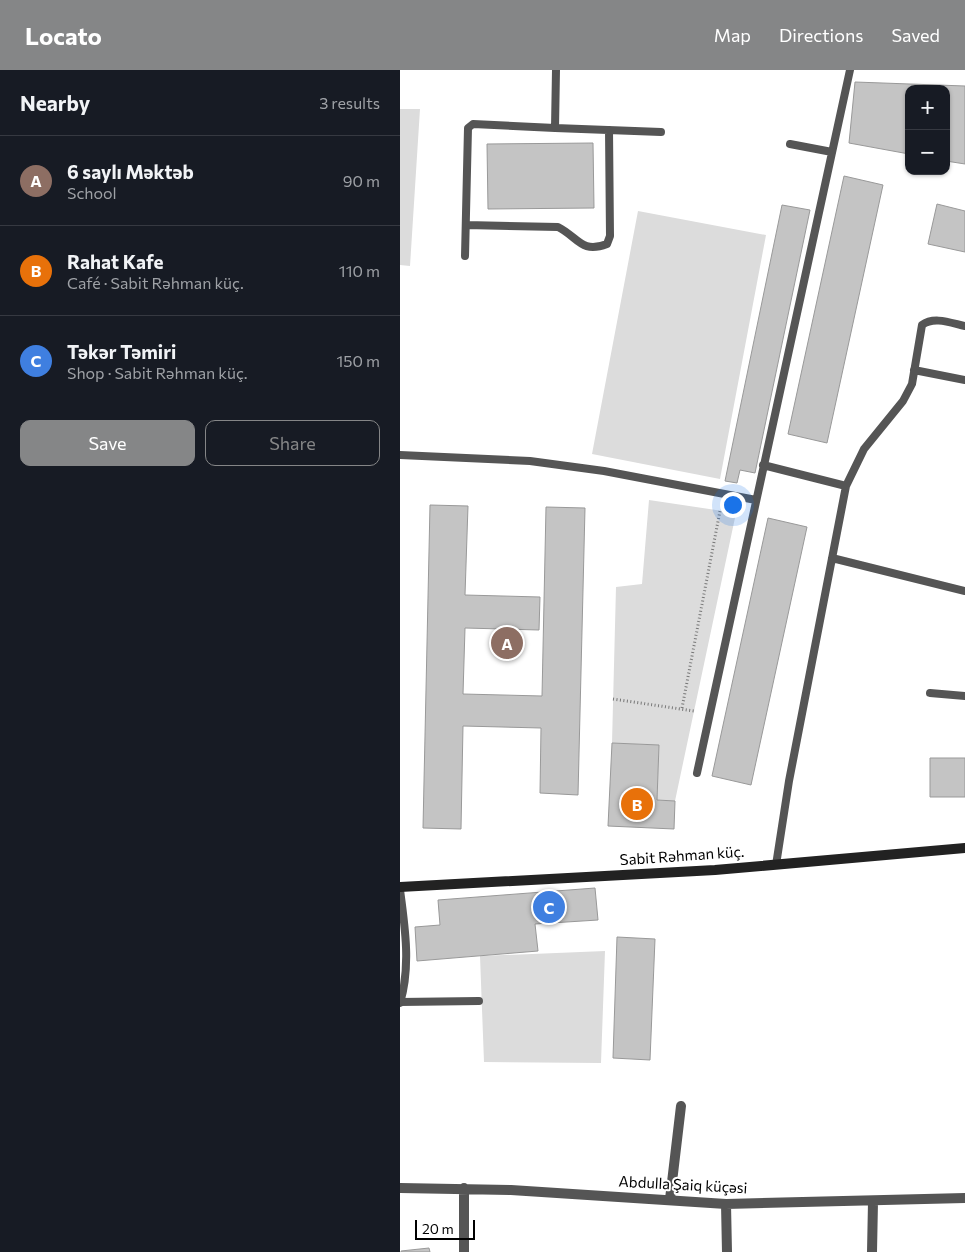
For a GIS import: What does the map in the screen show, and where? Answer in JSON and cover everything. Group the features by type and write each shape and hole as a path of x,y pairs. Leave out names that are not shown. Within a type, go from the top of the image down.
{"main road":[{"name":"Sabit Rəhman küç.","path":"400,888 776,865 965,848"}],"street":[{"path":"670,1199 682,1106"},
{"name":"Abdulla Şaiq küçəsi","path":"400,1188 464,1188 670,1199 726,1204 873,1202 965,1198"},
{"path":"464,1188 464,1252"},
{"path":"872,1252 873,1202"},
{"path":"726,1204 727,1252"}],"lane":[{"path":"555,128 556,70"},
{"path":"697,772 850,70"},
{"path":"465,256 468,128 473,124 661,132"},
{"path":"466,225 558,227 570,233 578,243 587,248 607,244 610,236 609,130"},
{"path":"790,144 832,152"},
{"path":"776,865 789,781 846,486 864,449 903,401 912,384 922,325 928,320 936,320 965,326"},
{"path":"914,370 965,380"},
{"path":"400,454 548,464 604,471 756,500"},
{"path":"763,465 846,486"},
{"path":"832,558 965,591"},
{"path":"930,693 965,696"},
{"path":"400,888 405,927 405,970 400,1002 479,1001"}],"path":[{"path":"682,708 720,510"},
{"path":"613,699 694,711"}],"shaded area":[{"path":"400,109 420,109 410,266 400,265"},
{"path":"638,211 766,235 720,479 592,454"},
{"path":"649,500 736,513 675,801 657,800 659,745 612,743 616,587 642,584"},
{"path":"605,951 601,1063 484,1062 480,956"}],"building":[{"path":"855,82 938,85 905,85 905,153 849,143"},
{"path":"950,85 965,86 965,164 950,162"},
{"path":"593,143 594,208 488,209 487,144"},
{"path":"844,176 883,185 827,443 788,434"},
{"path":"937,204 965,211 965,252 928,244"},
{"path":"782,205 810,210 755,473 740,470 737,483 725,481"},
{"path":"430,505 468,506 465,595 540,597 539,630 465,628 463,694 542,696 546,507 585,508 578,795 540,793 541,728 463,726 461,829 423,828"},
{"path":"768,518 807,527 751,785 712,776"},
{"path":"612,743 659,745 657,800 675,801 674,829 608,826"},
{"path":"930,758 965,758 965,797 930,797"},
{"path":"595,888 598,920 535,924 538,951 417,961 415,927 440,925 438,900"},
{"path":"617,937 655,939 650,1060 613,1058"},
{"path":"429,1248 430,1252 401,1252 401,1251"}],"place":[{"name":"6 saylı Məktəb","path":"507,643"},
{"name":"Rahat Kafe","path":"637,804"},
{"name":"Təkər Təmiri","path":"549,907"}]}
